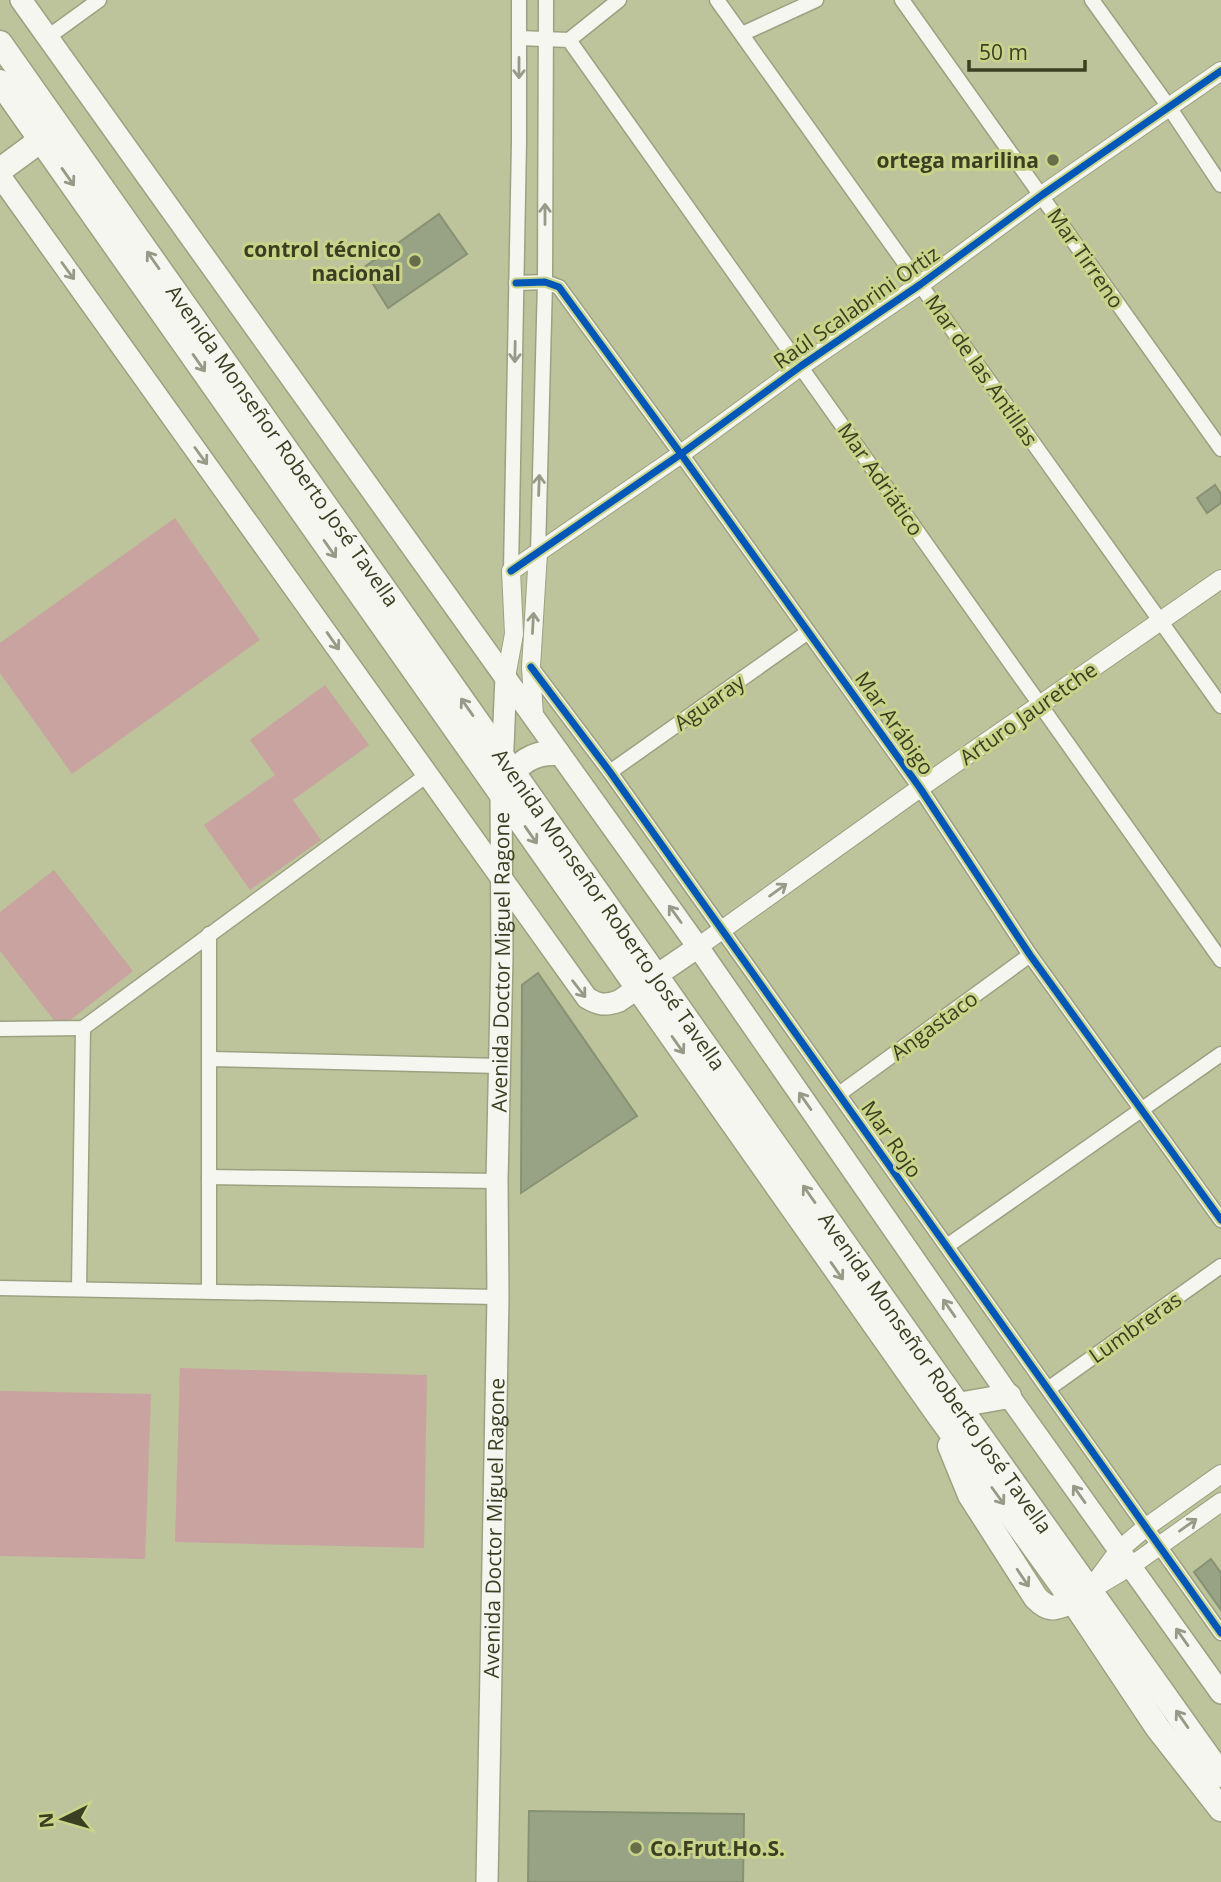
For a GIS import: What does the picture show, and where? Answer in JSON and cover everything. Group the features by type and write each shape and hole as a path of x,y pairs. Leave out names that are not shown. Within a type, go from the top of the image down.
{"highway":[{"name":"Avenida Monseñor Roberto José Tavella","path":"0,43 648,982 947,1407 1082,1595 1221,1775"},
{"name":"Avenida Monseñor Roberto José Tavella","path":"0,82 505,773"},
{"path":"0,170 41,140"},
{"path":"505,773 534,755 557,753"},
{"path":"1009,1396 947,1407 970,1496 1036,1598 1044,1606 1051,1608 1082,1595"},
{"name":"Avenida Monseñor Roberto José Tavella","path":"1082,1595 1157,1727 1221,1809"}],"main road":[{"path":"21,0 698,947 1009,1396 1221,1693"},
{"path":"0,176 587,998 597,1004 607,1005 619,1001 698,947"},
{"name":"Avenida Doctor Miguel Ragone","path":"487,1882 506,677"},
{"path":"502,955 511,938 520,934 540,933"}],"street":[{"path":"48,37 99,0"},
{"name":"Avenida Doctor Miguel Ragone","path":"506,677 514,635 511,571 519,0"},
{"path":"534,716 531,667 538,553 545,282 546,0"},
{"path":"519,38 547,37 569,40 619,0"},
{"name":"Mar de las Antillas","path":"717,0 1221,706"},
{"path":"742,34 816,0"},
{"name":"Mar Tirreno","path":"902,0 1221,449"},
{"path":"1091,0 1169,107 1221,185"},
{"name":"Mar Adriático","path":"569,40 1221,960"},
{"name":"Raúl Scalabrini Ortiz","path":"511,571 681,454 1042,195 1221,71"},
{"path":"516,284 545,282"},
{"name":"Mar Arábigo","path":"545,282 559,288 681,454 920,788 1030,955 1221,1220"},
{"name":"Arturo Jauretche","path":"698,947 920,788 1221,579"},
{"name":"Aguaray","path":"610,772 808,632"},
{"name":"Mar Rojo","path":"531,667 723,930 1221,1633"},
{"path":"0,1029 83,1028 427,775"},
{"path":"209,934 209,1291"},
{"name":"Angastaco","path":"839,1094 1030,955"},
{"path":"79,1289 83,1028"},
{"path":"947,1246 1221,1054"},
{"path":"210,1059 500,1066"},
{"path":"209,1177 497,1181"},
{"name":"Lumbreras","path":"1048,1389 1221,1266"},
{"path":"0,1288 498,1297"},
{"path":"1082,1595 1125,1558 1146,1528 1221,1474"},
{"path":"1125,1558 1158,1546 1221,1502"}],"shaded area":[{"path":"175,518 260,640 72,774 0,673 0,643"},
{"path":"325,685 369,745 293,800 321,840 250,890 204,825 275,775 250,740"},
{"path":"54,870 133,971 60,1028 0,951 0,912"},
{"path":"180,1368 427,1375 424,1548 175,1542"},
{"path":"0,1391 151,1394 145,1559 0,1556"}],"building":[{"name":"control técnico nacional","path":"439,214 467,254 388,308 363,268"},
{"path":"1215,485 1221,494 1221,503 1207,513 1197,498"},
{"path":"538,973 637,1116 521,1193 522,985"},
{"path":"1211,1559 1221,1573 1221,1610 1194,1572"},
{"name":"Co.Frut.Ho.S.","path":"529,1811 744,1814 743,1882 528,1882"}],"cycle path":[{"path":"511,571 681,454 1042,195 1221,71"},
{"path":"516,283 545,282 559,287 920,788 1030,955 1221,1220"},
{"path":"531,667 610,772 1221,1633"}],"place":[{"name":"ortega marilina","path":"1053,160"},
{"name":"control técnico nacional","path":"415,261"},
{"name":"Co.Frut.Ho.S.","path":"636,1848"}]}
